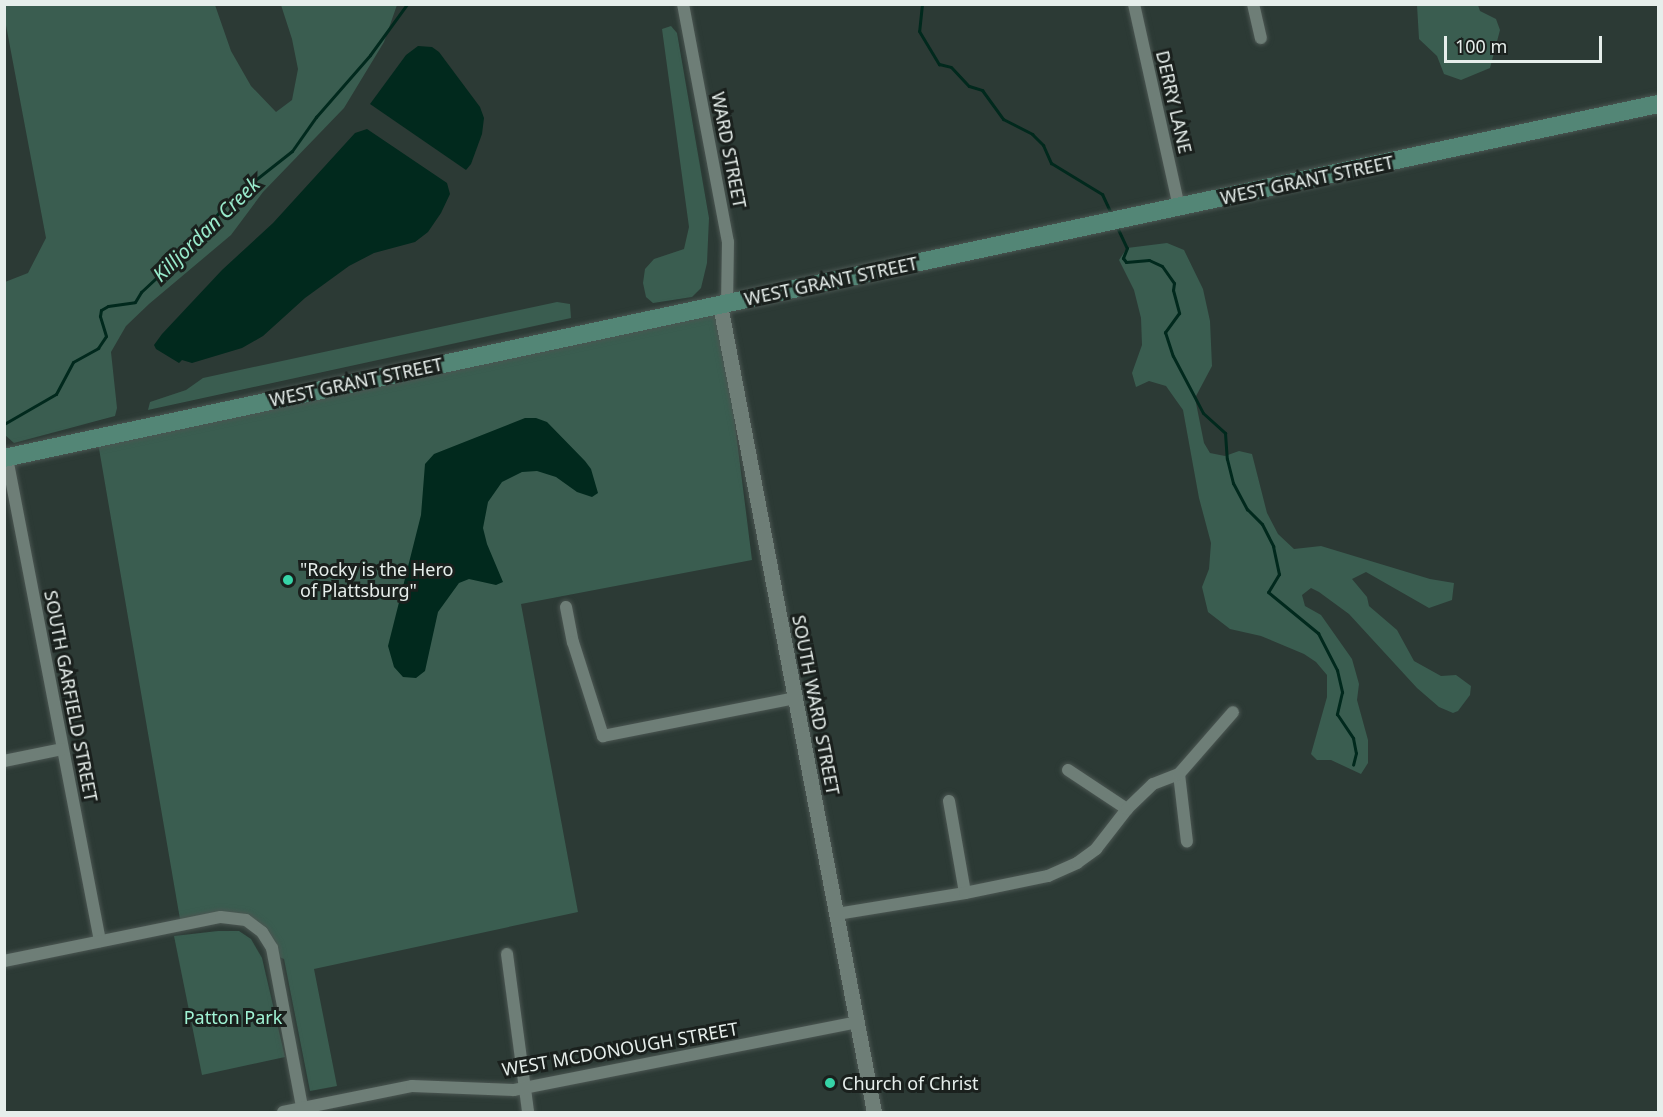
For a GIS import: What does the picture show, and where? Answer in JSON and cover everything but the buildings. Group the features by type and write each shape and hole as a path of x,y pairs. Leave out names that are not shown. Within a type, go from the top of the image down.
{"main road":[{"name":"WEST GRANT STREET","path":"6,458 1659,104"}],"street":[{"name":"WARD STREET","path":"683,4 728,242 724,304"},
{"name":"DERRY LANE","path":"1134,4 1179,207"},
{"path":"1253,4 1261,38"},
{"name":"SOUTH WARD STREET","path":"724,304 795,698 874,1113"},
{"name":"SOUTH GARFIELD STREET","path":"6,458 100,941"},
{"path":"566,607 573,642 603,736 795,698"},
{"path":"837,914 965,893 1048,876 1077,863 1096,849 1127,809 1153,784 1179,774 1233,712"},
{"path":"4,761 62,749"},
{"path":"1068,771 1127,809"},
{"path":"1179,774 1187,842"},
{"path":"949,801 965,893"},
{"path":"4,961 221,917 241,918 252,923 266,938 274,959 303,1110"},
{"path":"507,954 528,1113"},
{"name":"WEST MCDONOUGH STREET","path":"283,1113 412,1086 446,1085 502,1091 526,1088 856,1022"}],"green space":[{"path":"4,5 215,5 231,51 251,86 276,112 292,100 298,69 292,39 281,5 397,5 384,42 344,108 263,192 231,235 126,326 111,352 117,408 115,416 14,443 5,435 5,282 28,273 46,238"},
{"path":"1417,5 1478,5 1480,11 1496,19 1500,30 1490,68 1461,80 1444,74 1437,56 1419,39"},
{"path":"671,26 677,33 709,218 707,263 701,288 692,297 653,303 646,297 643,283 645,269 654,259 684,249 689,227 662,29"},
{"path":"1167,243 1184,250 1203,289 1210,321 1212,366 1195,398 1204,443 1210,453 1225,456 1239,451 1252,454 1267,513 1278,534 1294,549 1321,546 1430,579 1454,583 1452,600 1429,608 1366,572 1352,579 1367,597 1369,606 1397,630 1414,661 1441,676 1456,675 1471,686 1470,695 1458,711 1453,713 1439,707 1417,688 1349,614 1311,588 1302,595 1305,606 1321,615 1352,659 1359,684 1357,700 1368,740 1368,763 1361,774 1331,760 1317,760 1311,754 1327,697 1327,675 1316,662 1304,654 1261,636 1230,629 1208,612 1202,587 1209,569 1211,543 1199,498 1183,410 1166,386 1149,381 1136,387 1132,373 1142,345 1141,318 1134,290 1119,260 1127,248"},
{"path":"557,302 570,304 571,318 148,410 150,402 186,390 203,378"},
{"name":"Patton Park","path":"720,305 752,560 521,604 578,912 314,969 337,1086 310,1091 284,959 274,955 246,920 181,925 97,437"},
{"name":"Patton Park","path":"239,931 251,939 262,958 285,1057 202,1075 174,936"}],"shaded area":[{"path":"418,46 432,47 439,52 480,107 484,118 482,134 471,164 466,170 370,104 406,55"},
{"path":"367,129 447,183 450,194 428,232 415,242 374,253 349,266 305,298 263,336 242,348 192,363 182,360 179,363 156,349 154,345 162,334 222,270 273,223 355,133"},
{"path":"525,418 536,418 547,422 585,461 591,469 598,493 592,497 577,492 556,477 537,471 522,472 502,482 488,502 483,528 487,544 503,582 496,585 469,579 459,583 438,612 425,671 416,678 403,677 394,667 388,646 421,515 425,464 434,454"}],"waterway":[{"name":"Killjordan Creek","path":"4,424 56,394 73,362 98,348 106,336 100,316 101,310 108,306 135,302 141,292 184,252 230,200 292,151 316,117 370,55 407,4"},
{"path":"922,4 919,31 939,64 951,67 969,86 982,90 1003,119 1032,134 1043,145 1051,163 1102,194 1112,215"},
{"path":"1117,227 1127,248 1123,258 1126,262 1149,260 1162,266 1174,283 1173,290 1179,313 1165,332 1173,356 1203,413 1225,433 1227,459 1233,483 1247,509 1262,524 1273,546 1279,574 1268,592 1318,633 1337,670 1342,692 1337,714 1353,738 1356,753 1353,765"}],"place":[{"name":"\"Rocky is the Hero of Plattsburg\"","path":"288,580"},
{"name":"Church of Christ","path":"830,1083"}]}
